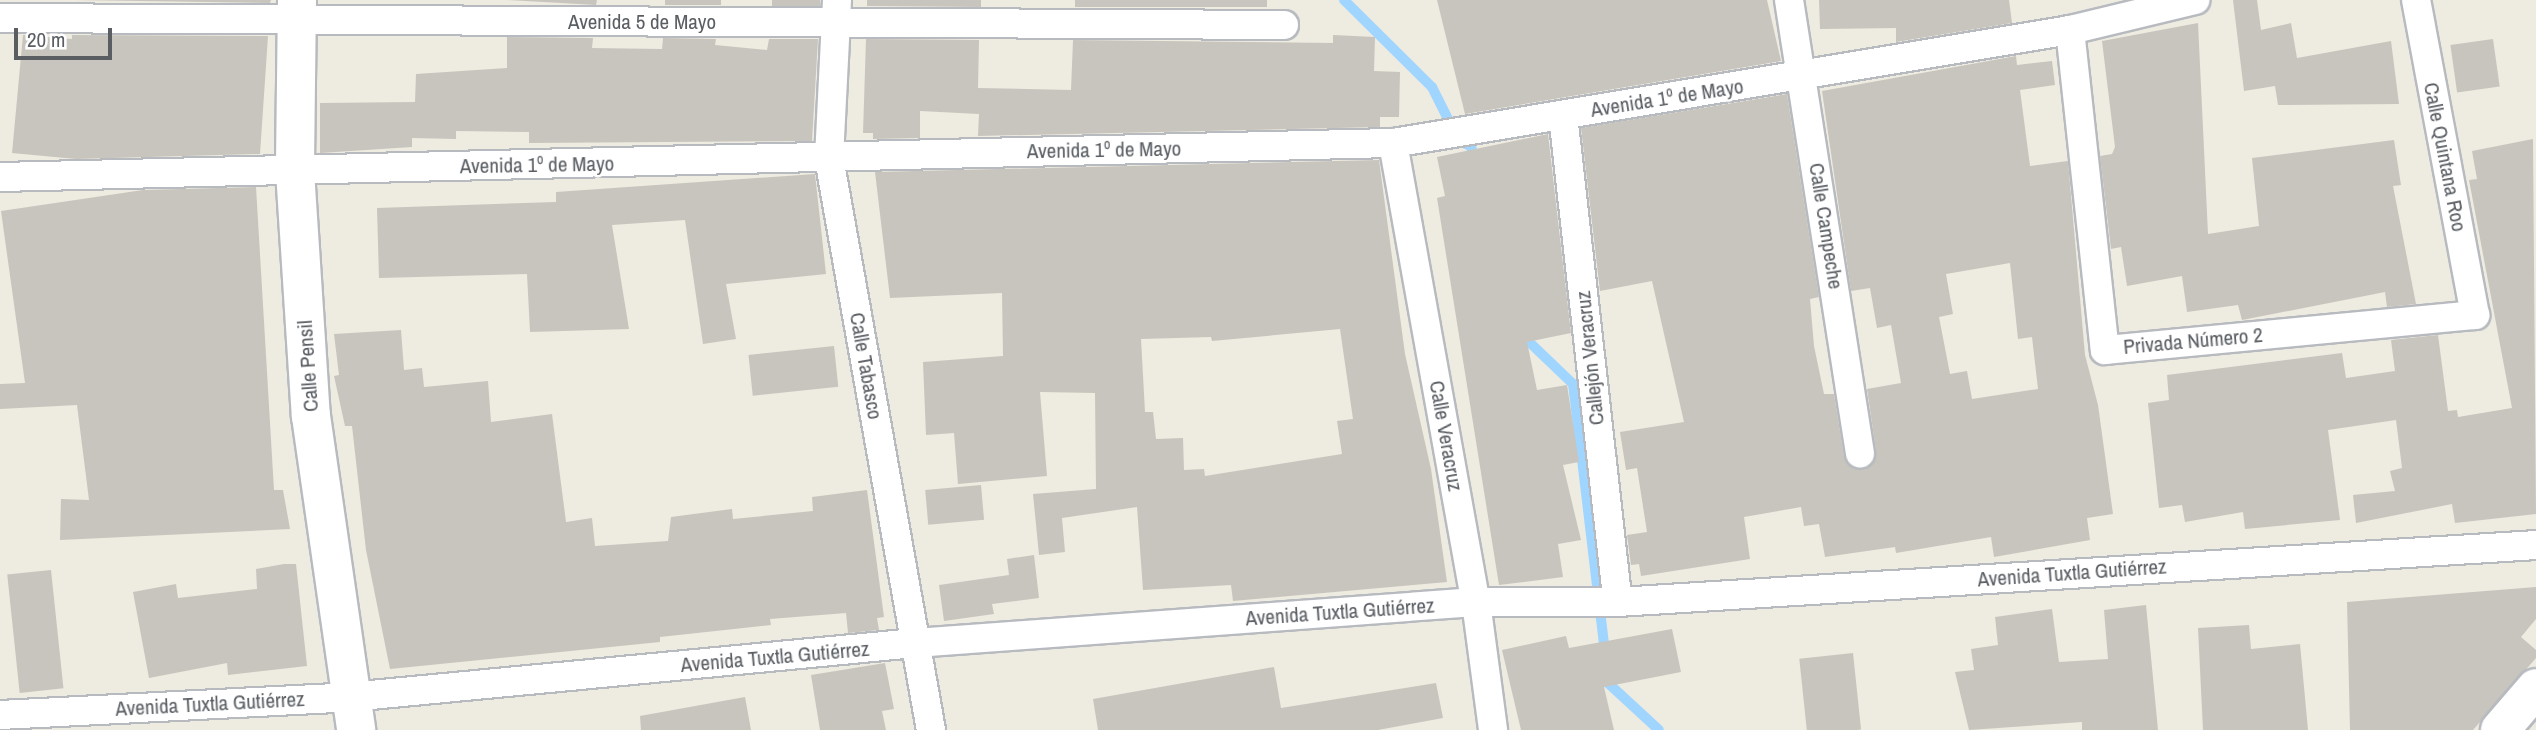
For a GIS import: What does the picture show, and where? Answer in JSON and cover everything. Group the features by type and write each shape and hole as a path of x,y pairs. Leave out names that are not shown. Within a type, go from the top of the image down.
{"main road":[{"name":"Calle Pensil","path":"295,11 295,171 311,416 353,713"},
{"path":"2512,726 2536,688"}],"street":[{"name":"Calle Campeche","path":"1788,0 1803,75 1860,453"},
{"name":"Avenida 1º de Mayo","path":"0,177 1393,143 2070,30 2195,0"},
{"name":"Calle Quintana Roo","path":"2416,0 2475,315"},
{"name":"Avenida 5 de Mayo","path":"0,18 295,11 836,11 1284,25"},
{"name":"Calle Tabasco","path":"836,11 829,158 931,730"},
{"name":"Privada Número 2","path":"2070,30 2105,350 2475,315"},
{"name":"Callejón Veracruz","path":"1563,115 1613,602"},
{"name":"Calle Veracruz","path":"1393,143 1476,602 1493,730"},
{"name":"Avenida Tuxtla Gutiérrez","path":"0,715 353,713 915,643 1476,602 1613,602 2536,545"}],"building":[{"path":"75,0 271,0 270,3"},
{"path":"507,0 597,0 596,5"},
{"path":"665,0 721,0 721,5 665,5"},
{"path":"772,0 820,0 820,6 772,6"},
{"path":"867,0 981,0 981,7 867,6"},
{"path":"1075,0 1267,0 1267,7 1075,7"},
{"path":"1437,0 1767,0 1781,61 1465,114"},
{"path":"1819,0 2009,0 2012,23 1896,42 1896,28 1820,29"},
{"path":"2233,0 2257,0 2261,30 2291,23 2297,58 2391,41 2399,104 2278,105 2275,86 2244,91"},
{"path":"2198,23 2208,234 2259,226 2252,158 2394,140 2401,185 2393,186 2416,304 2387,307 2385,292 2242,320 2238,305 2187,312 2182,276 2127,286 2121,247 2111,249 2100,156 2112,154 2115,147 2102,41"},
{"path":"23,35 72,39 72,35 268,36 260,154 76,159 12,153"},
{"path":"1333,35 1375,37 1374,71 1400,72 1399,117 1380,117 1380,127 978,136 979,114 920,111 920,138 873,139 873,133 863,133 866,39 979,40 978,88 1071,90 1073,40 1333,43"},
{"path":"507,37 593,38 592,48 662,49 663,38 716,39 715,45 767,50 769,39 818,39 812,141 529,143 529,132 456,131 456,139 412,138 412,147 320,153 320,103 415,102 416,74 507,68"},
{"path":"2493,39 2500,87 2457,93 2450,45"},
{"path":"2016,56 2017,65 2052,61 2055,85 2020,90 2030,166 2068,161 2085,355 2098,405 2113,514 2087,518 2090,540 1994,557 1991,537 1896,553 1895,547 1825,557 1819,524 1804,526 1801,507 1744,517 1750,559 1641,576 1639,564 1631,565 1627,535 1647,532 1637,468 1626,470 1620,432 1684,422 1652,281 1600,291 1581,128 1787,94 1819,297 1810,299 1814,346 1824,394 1834,394 1844,456 1853,468 1863,469 1876,451 1867,389 1901,383 1891,325 1877,328 1870,288 1851,291 1822,91","holes":["2010,263 2018,339 2032,337 2038,389 1972,399 1967,371 1950,374 1939,317 1953,314 1946,274"]},
{"path":"1548,134 1571,333 1527,342 1537,390 1567,385 1579,462 1563,465 1581,540 1558,544 1563,577 1499,585 1437,198 1445,196 1437,157"},
{"path":"2533,139 2536,514 2455,523 2452,504 2356,523 2353,495 2395,491 2390,471 2402,468 2396,420 2328,430 2340,520 2245,529 2243,512 2185,522 2182,505 2159,508 2148,403 2169,400 2167,375 2342,353 2346,378 2395,371 2391,340 2438,335 2448,411 2457,410 2458,417 2512,408 2469,180 2477,179 2472,151"},
{"path":"1379,160 1405,354 1431,469 1447,582 1233,601 1231,585 1143,590 1137,507 1062,518 1065,552 1039,555 1033,494 1096,489 1095,393 1040,392 1047,476 958,484 954,433 926,435 923,362 1003,356 1002,293 890,298 875,172","holes":["1340,329 1353,419 1337,421 1342,454 1205,476 1204,469 1184,470 1183,438 1156,439 1153,412 1145,412 1141,339 1211,337 1212,341"]},
{"path":"815,174 826,274 726,284 736,339 703,344 685,220 612,225 629,329 530,332 527,274 379,278 377,208 556,202 556,192"},
{"path":"256,187 274,490 283,490 290,529 60,540 61,499 89,500 77,405 0,409 0,384 25,383 1,211 143,190"},
{"path":"401,330 404,370 422,368 424,387 488,381 491,422 552,414 566,522 592,518 595,546 668,541 671,517 732,509 733,519 813,511 812,497 867,490 884,617 877,618 879,630 848,633 846,613 770,619 771,625 660,637 660,642 390,669 366,550 352,426 345,426 334,376 339,375 334,334"},
{"path":"834,346 838,387 753,396 748,355"},
{"path":"981,485 984,520 928,525 925,490"},
{"path":"1034,555 1039,598 992,604 994,614 944,621 939,585 1009,575 1007,559"},
{"path":"296,564 307,666 228,675 227,663 149,678 133,592 176,584 178,598 257,589 256,569"},
{"path":"51,570 63,688 20,693 7,575"},
{"path":"2536,587 2536,619 2521,637 2536,650 2536,658 2473,730 2350,730 2347,602"},
{"path":"2146,605 2158,730 2082,730 2082,722 1969,730 1955,672 1974,670 1971,649 1998,645 1995,617 2052,609 2059,662 2108,659 2104,610"},
{"path":"2249,625 2251,649 2300,644 2308,730 2203,730 2198,628"},
{"path":"1672,629 1681,672 1604,687 1614,730 1521,730 1502,650 1566,636 1569,648"},
{"path":"1853,653 1861,730 1807,730 1799,659"},
{"path":"885,663 894,709 882,711 886,730 820,730 811,675"},
{"path":"1274,667 1281,708 1436,683 1443,718 1378,730 1098,730 1093,699"},
{"path":"745,697 751,730 641,730 640,716"}],"waterway":[{"path":"1344,0 1432,87 1459,141 1471,146 1474,162"},
{"path":"1523,336 1573,384 1605,654"},
{"path":"1607,676 1608,683 1659,730"}]}
